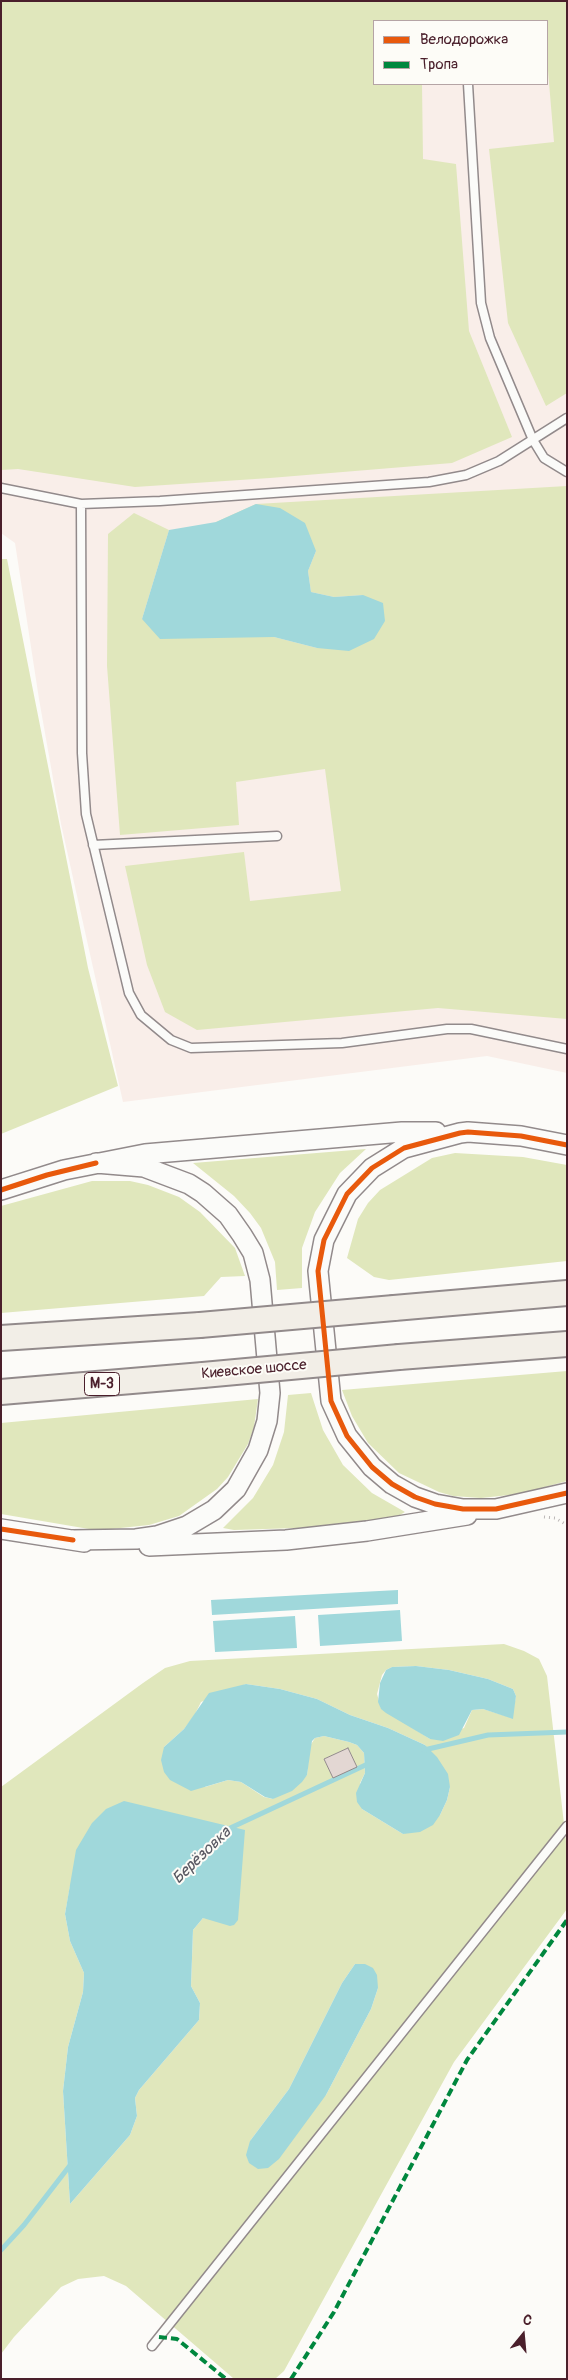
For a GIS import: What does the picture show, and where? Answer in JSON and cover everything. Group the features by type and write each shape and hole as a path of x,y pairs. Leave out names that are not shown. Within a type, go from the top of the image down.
{"highway":[{"path":"1,1338 200,1325 567,1293"},
{"name":"Киевское шоссе","path":"1,1392 567,1344"}],"street":[{"path":"1,1190 47,1175 96,1163 172,1151 402,1132 520,1136 567,1145"},
{"path":"460,1133 404,1148 382,1161 352,1187 337,1211 324,1240 318,1262 329,1394 338,1419 352,1443 372,1467 392,1484 415,1497 435,1504 463,1509 496,1509"},
{"path":"73,1540 136,1540 157,1536 187,1526 214,1510 236,1489 244,1477 263,1435 269,1403 260,1280 253,1253 242,1234 228,1215 203,1193 183,1181 144,1167 96,1163"},
{"path":"1,1529 73,1540 143,1547 286,1540 392,1528 496,1509 567,1493"}],"lane":[{"path":"468,85 481,303 490,338 533,440 544,458 567,472"},
{"path":"1,488 81,504 160,501 428,482 466,474 491,465 567,418"},
{"path":"81,504 82,753 86,814 129,993 140,1015 170,1040 184,1046 205,1049 342,1043 447,1028 471,1029 567,1049"},
{"path":"93,845 277,836"},
{"path":"152,2346 567,1826"}],"shaded area":[{"path":"1,1 567,1 567,1073 487,1056 123,1102 61,824 39,699 15,543 1,533"}],"green space":[{"path":"1,1 567,1 567,393 546,406 508,323 489,149 554,142 548,71 548,20 373,20 373,85 422,85 423,159 456,164 469,331 512,437 452,463 135,487 18,469 1,470"},
{"path":"567,486 567,1019 438,1008 197,1030 165,1012 147,965 125,866 244,852 250,901 341,891 325,769 236,782 239,825 120,835 107,666 108,534 134,513 169,530 142,619 274,637 317,648 363,595 334,597 311,592 308,571 316,551 216,522 256,504"},
{"path":"1,559 7,559 88,968 118,1086 1,1134"},
{"path":"366,1149 340,1173 315,1212 302,1248 302,1288 277,1290 275,1262 261,1228 234,1196 193,1163"},
{"path":"455,1153 523,1157 567,1165 567,1261 389,1280 374,1277 347,1258 358,1219 368,1203 380,1190 432,1158"},
{"path":"92,1181 130,1181 148,1185 179,1197 200,1212 235,1248 245,1276 221,1277 204,1296 1,1313 1,1206"},
{"path":"567,1371 567,1481 519,1494 481,1498 453,1496 439,1492 399,1473 368,1443 352,1416 342,1390"},
{"path":"311,1393 323,1430 343,1465 372,1493 405,1512 398,1516 356,1523 297,1528 234,1530 223,1528 253,1498 273,1465 284,1432 288,1395"},
{"path":"258,1399 254,1427 248,1444 228,1477 217,1489 179,1516 149,1525 89,1529 1,1514 1,1423"},
{"path":"504,1644 539,1659 547,1676 567,1850 567,1909 454,2062 284,2371 275,2379 233,2378 126,2286 104,2276 78,2279 61,2287 14,2337 1,2354 1,1787 165,1668 190,1661","holes":["416,1666 449,1670 488,1679 513,1689 516,1696 512,1718 483,1709 472,1710 464,1728 430,1739 381,1708 377,1694 382,1675 392,1667","246,1684 280,1689 317,1699 350,1715 388,1728 425,1745 450,1787 447,1800 440,1815 403,1834 362,1809 360,1783 365,1773 364,1753 357,1745 324,1736 315,1738 310,1746 307,1775 273,1799 264,1797 241,1782 228,1780 205,1787 164,1747 184,1729 194,1716 201,1702","348,1748 357,1767 333,1778 324,1759","70,1886 238,1920 203,1918 193,1930 191,1986 200,2003 199,2020 139,2090 135,2098 137,2116 130,2135 70,2204 63,2091 68,2047 83,1992 84,1973 70,1941 65,1914","355,1964 378,1988 371,2009 326,2095 250,2141 289,2089 342,1983"]}],"water":[{"path":"256,504 280,508 305,523 316,551 308,571 311,592 334,597 363,595 383,603 385,621 374,639 349,651 317,648 274,637 160,639 142,619 169,530 216,522"},
{"path":"398,1590 398,1604 212,1615 211,1600"},
{"path":"400,1610 402,1641 320,1646 318,1615"},
{"path":"295,1616 297,1648 215,1652 213,1621"},
{"path":"416,1666 449,1670 488,1679 513,1689 516,1696 513,1719 483,1709 472,1710 459,1735 443,1741 430,1739 386,1713 381,1709 378,1702 380,1683 386,1670 392,1667"},
{"path":"246,1684 280,1689 317,1699 350,1715 388,1728 425,1745 437,1757 448,1774 450,1787 447,1800 433,1825 420,1832 403,1834 362,1809 357,1802 356,1793 365,1773 364,1753 357,1745 324,1736 315,1738 312,1741 307,1775 302,1782 292,1791 273,1799 265,1797 241,1782 228,1780 191,1791 170,1780 164,1772 161,1760 164,1747 184,1729 209,1693"},
{"path":"124,1801 245,1830 238,1920 234,1925 230,1926 203,1918 193,1930 191,1986 200,2003 199,2020 139,2090 135,2098 137,2116 130,2135 70,2204 63,2091 68,2047 83,1992 84,1973 70,1941 65,1914 76,1850 92,1823 106,1809"},
{"path":"355,1964 365,1964 373,1968 377,1975 378,1988 371,2009 326,2095 279,2159 268,2168 258,2169 249,2163 246,2155 250,2141 289,2089 342,1983"}],"building":[{"path":"348,1748 357,1767 333,1778 324,1759"}],"waterway":[{"name":"Берёзовка","path":"424,1750 488,1735 567,1732"},
{"name":"Берёзовка","path":"226,1830 372,1762"},
{"name":"Берёзовка","path":"1,2250 24,2225 71,2164"}],"marked path":[{"path":"291,2379 334,2312 467,2060 567,1920"},
{"path":"159,2337 177,2339 226,2379"}],"cycle path":[{"path":"567,1145 521,1136 468,1132 404,1148 372,1168 347,1194 324,1240 318,1271 331,1401 347,1436 372,1467 392,1484 415,1497 435,1504 463,1509 496,1509 567,1493"},
{"path":"1,1190 47,1175 96,1163"},
{"path":"1,1529 73,1540"}]}
